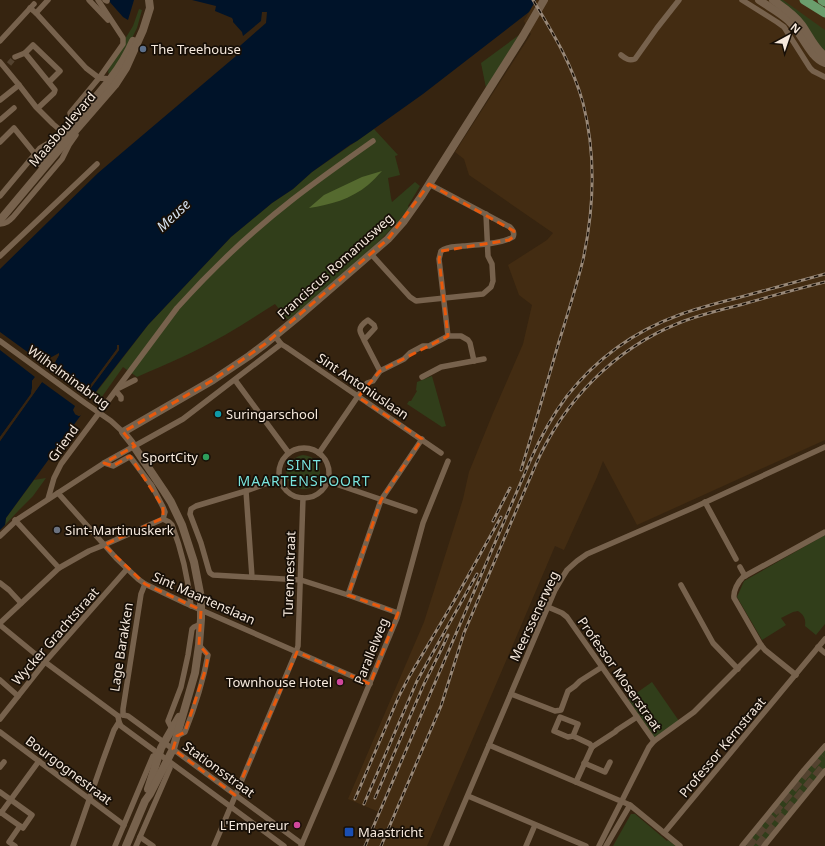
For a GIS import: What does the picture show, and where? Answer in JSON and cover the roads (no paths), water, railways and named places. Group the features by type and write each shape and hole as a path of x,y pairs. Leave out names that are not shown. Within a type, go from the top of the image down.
{"main road":[{"path":"804,0 825,13"}],"street":[{"path":"38,11 48,0"},
{"path":"89,0 117,28"},
{"path":"0,219 5,224 9,222 62,159 77,124 70,113 99,78 123,44 123,38 98,0"},
{"name":"Franciscus Romanusweg","path":"123,432 218,377 249,356 275,336 394,233 429,184 523,36 544,0"},
{"path":"621,55 627,60 635,59 679,0"},
{"path":"742,0 784,27 810,68 825,77"},
{"path":"759,0 789,21 815,56 820,61 825,63"},
{"path":"773,0 786,9 801,23 825,56"},
{"path":"132,49 145,7 149,1"},
{"path":"0,41 31,4 86,68 99,78 110,79"},
{"path":"15,57 25,53 33,45 60,71 49,82"},
{"name":"Maasboulevard","path":"77,124 132,49"},
{"name":"Maasboulevard","path":"0,219 66,136 115,85 126,69 132,49"},
{"path":"25,53 55,90 54,93 37,107"},
{"path":"0,196 43,146 66,136 37,107 4,65"},
{"path":"0,100 19,85"},
{"path":"0,120 14,108"},
{"path":"0,142 14,128 35,154"},
{"name":"Griend","path":"48,499 58,468 177,308 195,288 237,246 292,200 373,141"},
{"path":"0,256 97,164"},
{"path":"429,184 510,227 514,231 513,237 509,240 448,248 441,251 439,259 448,336"},
{"path":"371,254 412,299 416,301 482,294 491,287 493,281 492,264 488,256 486,214"},
{"name":"Sint Antoniuslaan","path":"275,336 281,344 441,453"},
{"path":"319,452 367,383 373,381 380,370 404,359 410,353 423,346 429,346 448,336 460,336 468,340 474,361"},
{"name":"Wilhelminabrug","path":"0,340 85,404 111,421 123,432"},
{"path":"364,340 380,370"},
{"path":"0,536 15,520 58,493 103,461 183,419 281,344"},
{"path":"422,377 441,368 484,359"},
{"path":"121,399 117,390 135,380"},
{"path":"235,380 288,452"},
{"path":"123,432 168,496 184,532 195,567 201,610 201,624 195,673 174,732 173,749 145,801 126,846"},
{"path":"348,595 381,500 422,439"},
{"path":"304,447 319,452 324,458 329,471 328,481 324,488 311,497 303,498 288,493 279,479 278,471 280,462 288,452 294,449 304,447"},
{"name":"Meerssenerweg","path":"446,846 548,607 562,578 571,566 595,550 825,447"},
{"path":"103,461 113,466 129,457 131,458 152,486 163,506 165,512 163,519"},
{"name":"Parallelweg","path":"301,845 370,684 398,613 422,523 448,461"},
{"path":"279,479 246,491 196,506 191,509 190,514 201,543 210,574 300,580 398,613"},
{"path":"328,481 415,511"},
{"path":"246,491 252,577"},
{"name":"Sint Maartenslaan","path":"58,493 104,545 127,569 145,584 191,606 370,684"},
{"name":"Turennestraat","path":"214,846 298,646 303,498"},
{"path":"705,502 736,559"},
{"path":"120,717 45,662 0,624 59,568 89,551 163,519"},
{"path":"163,519 172,525 182,552 188,580 191,606"},
{"path":"15,520 59,568"},
{"path":"796,675 761,645 734,598 734,592 741,579 745,576 825,532"},
{"path":"740,567 745,576"},
{"name":"Wycker Grachtstraat","path":"0,719 45,662 127,569"},
{"path":"0,583 21,603"},
{"name":"Lage Barakken","path":"73,846 123,708 141,594 145,584"},
{"path":"681,585 713,644 738,669"},
{"name":"Professor Moserstraat","path":"548,607 562,613 567,617 654,741"},
{"path":"174,732 168,721 181,687 188,655 191,631 193,627 201,624"},
{"name":"Professor Kernstraat","path":"664,833 825,639"},
{"path":"145,801 146,793 164,742 174,732 185,732 197,700 208,654 199,644"},
{"path":"599,846 649,747 654,741 694,712 761,645"},
{"path":"818,647 825,653"},
{"path":"511,694 555,711 561,710 568,691 580,681 602,667"},
{"path":"0,680 18,696"},
{"name":"Stationsstraat","path":"284,846 121,726 120,717 128,716 236,795 301,845"},
{"path":"576,782 592,747 636,717"},
{"name":"Bourgognestraat","path":"0,732 124,825"},
{"path":"573,736 590,744 592,747"},
{"path":"489,745 630,805 680,846"},
{"path":"742,846 825,746"},
{"path":"115,846 153,756 159,754"},
{"path":"136,846 170,768 168,760"},
{"path":"0,792 11,800 32,815 22,828 1,812 11,800 39,761"},
{"path":"0,767 4,762"},
{"path":"584,763 605,772 610,762"},
{"path":"764,846 825,771"},
{"path":"468,796 586,846"},
{"path":"606,846 630,805"},
{"path":"526,846 535,825"},
{"path":"15,846 8,844 20,826"},
{"path":"140,837 153,846"}],"water":[{"path":"108,0 134,0 128,20 123,17"},
{"name":"Meuse","path":"192,0 536,0 529,12 423,94 312,172 293,189 272,203 231,237 148,325 95,393 90,389 119,350 117,345 117,349 75,406 75,414 79,416 81,415 6,518 5,525 0,530 0,441 51,369 59,355 50,358 32,381 31,394 0,437 0,269 98,173 236,56 233,52 266,23 267,12 262,12 261,21 243,36 242,32 233,22 232,18 215,11 216,6"}],"tunnel":[{"path":"9,64 15,57"},
{"path":"773,812 821,754"},
{"path":"759,846 825,766"},
{"path":"747,846 778,808"}],"railway":[{"path":"521,470 583,260 587,241 592,182 590,142 579,89 562,50 533,0"},
{"path":"365,846 534,452 551,419 567,396 604,358 647,329 679,315 701,308 825,274"},
{"path":"381,846 441,706 464,633 536,464 561,419 576,399 613,362 633,347 655,334 679,323 702,315 825,282"},
{"path":"493,521 510,488"},
{"path":"355,799 399,696 501,517"},
{"path":"364,804 417,681 477,574"},
{"path":"375,798 424,684 448,635"}],"place":[{"name":"The Treehouse","path":"143,49"},
{"name":"Suringarschool","path":"218,414"},
{"name":"SportCity","path":"206,457"},
{"name":"Sint-Martinuskerk","path":"57,530"},
{"name":"Townhouse Hotel","path":"340,682"},
{"name":"L'Empereur","path":"297,825"},
{"name":"Maastricht","path":"349,832"}],"district":[{"name":"SINT MAARTENSPOORT","path":"304,472"}]}
